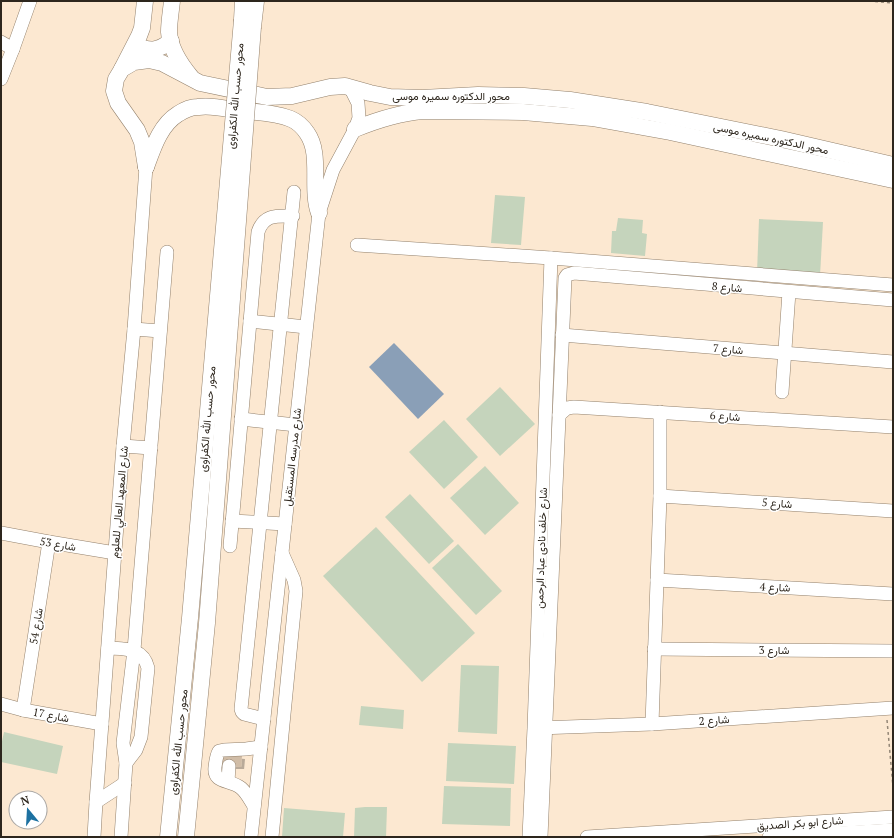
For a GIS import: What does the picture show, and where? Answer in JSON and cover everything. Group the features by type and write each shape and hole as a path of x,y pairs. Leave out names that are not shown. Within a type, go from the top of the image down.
{"main road":[{"path":"145,1 142,28 136,45 114,85 115,97 137,130 142,142 146,167"},
{"path":"172,1 169,31 171,41 182,66 194,81"},
{"name":"محور حسب الله الكفراوى","path":"186,837 207,623 248,23 243,1"},
{"name":"محور حسب الله الكفراوى","path":"168,837 248,23 256,1"},
{"path":"136,45 144,49 154,50 163,47 171,41"},
{"name":"محور الدكتوره سميره موسى","path":"122,68 134,62 155,61 170,67 194,81 206,85 276,98 292,96 330,87 345,86 390,97 422,98 478,95 524,96 597,104 647,112 893,165"},
{"path":"146,167 162,130 171,119 184,110 206,106 282,116 300,125 308,134 312,142 315,200 319,213"},
{"name":"محور الدكتوره سميره موسى","path":"355,129 384,118 407,112 423,111 524,112 592,118 670,132 893,180"}],"street":[{"path":"1,79 30,1"},
{"path":"1,42 13,49"},
{"name":"شارع مدرسه المستقبل","path":"251,837 319,213 333,170 355,129 359,118 359,107 350,87"},
{"name":"شارع المعهد العالي للعلوم","path":"94,837 123,446 134,329 146,167"},
{"path":"264,719 244,714 241,711 270,422 293,216 294,192"},
{"path":"230,546 258,232 260,225 269,218 293,216"},
{"path":"357,245 551,258 893,285"},
{"path":"121,837 126,763 123,743 134,650 167,252"},
{"name":"شارع خلف نادى عباد الرحمن","path":"551,258 555,409"},
{"name":"شارع 8","path":"565,281 567,275 574,273 893,300"},
{"name":"شارع خلف نادى عباد الرحمن","path":"529,837 540,728 555,409 562,335 565,281"},
{"path":"782,392 789,292"},
{"path":"250,321 306,327"},
{"path":"134,329 160,330"},
{"name":"شارع 7","path":"562,335 893,362"},
{"name":"شارع 6","path":"555,409 571,407 893,427"},
{"path":"652,724 660,496 660,412"},
{"path":"241,419 296,425"},
{"path":"123,446 151,448"},
{"name":"شارع 5","path":"660,496 893,511"},
{"path":"232,521 285,524"},
{"name":"شارع 53","path":"1,533 115,553"},
{"name":"شارع 54","path":"23,710 50,542"},
{"path":"272,837 296,591 294,580 282,552"},
{"name":"شارع 4","path":"657,580 893,594"},
{"path":"108,648 134,650"},
{"name":"شارع 3","path":"654,650 893,651"},
{"name":"شارع 17","path":"1,704 23,710 102,724"},
{"name":"شارع 2","path":"540,728 652,724 890,708"},
{"name":"شارع خلف نادى عباد الرحمن","path":"540,728 541,837"},
{"path":"230,757 246,749 261,747"},
{"path":"228,781 230,757 224,750 219,751 216,756 215,771 218,778 236,784 243,790 254,806"},
{"path":"96,802 125,783"},
{"name":"شارع ابو بكر الصديق","path":"775,833 893,817"},
{"name":"شارع ابو بكر الصديق","path":"586,837 893,830"}],"path":[{"path":"838,1 853,1"},
{"path":"869,1 893,3"},
{"path":"890,708 893,787"}],"green space":[{"path":"495,195 525,197 521,245 491,243"},
{"path":"618,218 643,220 642,233 647,234 645,256 611,253 612,231 616,231"},
{"path":"759,219 823,222 820,276 757,273"},
{"path":"500,387 535,424 500,456 466,419"},
{"path":"444,420 478,457 444,489 409,452"},
{"path":"485,466 519,503 485,535 450,498"},
{"path":"410,494 454,541 429,564 385,517"},
{"path":"376,527 475,633 422,682 323,576"},
{"path":"458,544 502,591 476,615 432,568"},
{"path":"461,665 499,666 497,734 458,732"},
{"path":"361,706 404,710 403,729 359,725"},
{"path":"4,732 63,746 57,774 1,762 1,746"},
{"path":"448,743 516,746 514,784 446,781"},
{"path":"444,786 511,788 510,826 442,824"},
{"path":"387,807 386,837 354,837 355,808"},
{"path":"284,808 345,813 343,837 282,837"}],"water":[{"path":"394,343 444,394 418,419 369,367"}],"building":[{"path":"220,754 242,756 241,767 219,765"}]}
